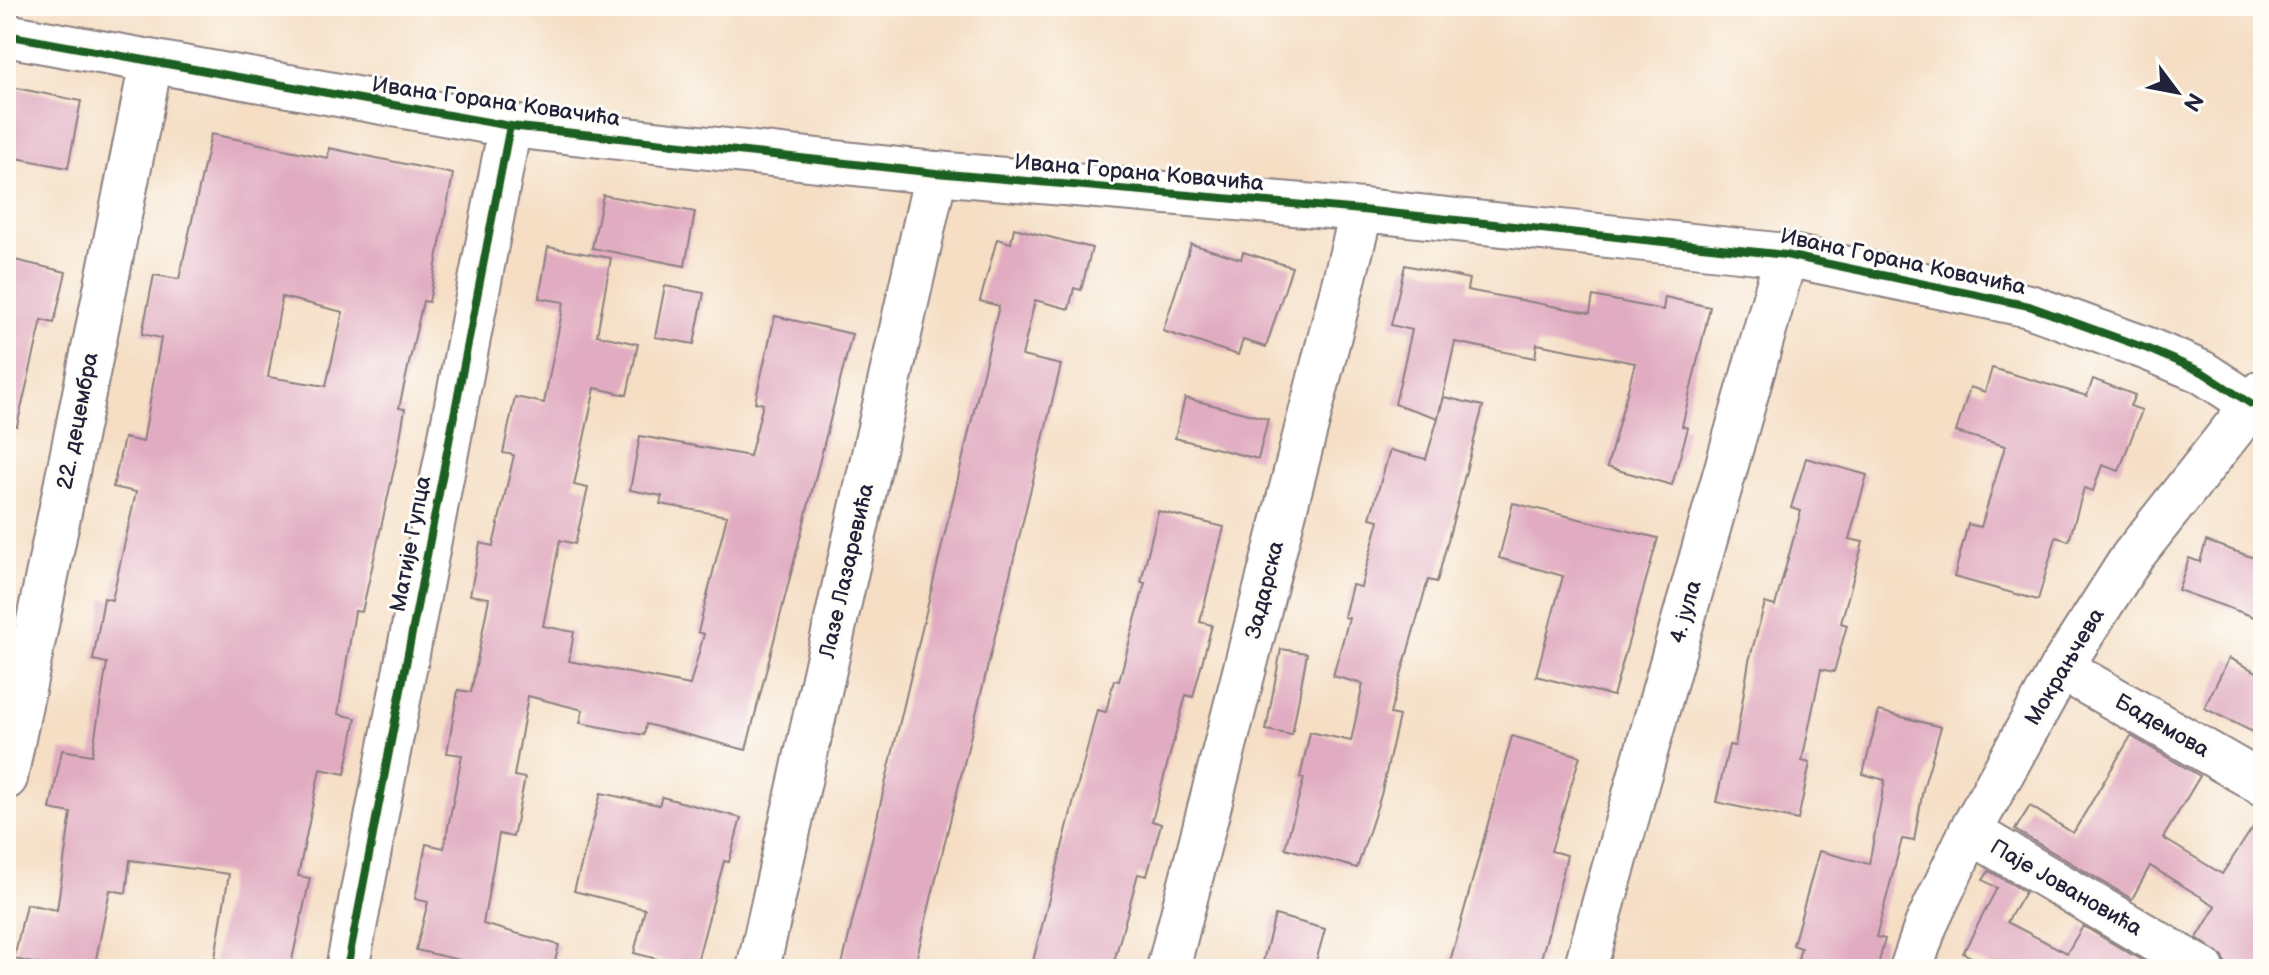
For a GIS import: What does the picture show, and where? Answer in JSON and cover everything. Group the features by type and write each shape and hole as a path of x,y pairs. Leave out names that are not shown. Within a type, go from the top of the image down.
{"street":[{"name":"Ивана Горана Ковачића","path":"6,35 510,126 936,173 1362,210 1786,255 2029,306 2148,349 2257,397"},
{"name":"22. децембра","path":"6,778 151,63"},
{"name":"Матије Гупца","path":"347,969 510,126"},
{"name":"Лазе Лазаревића","path":"758,969 936,173"},
{"name":"Задарска","path":"1168,969 1362,210"},
{"name":"4. јула","path":"1585,969 1786,255"},
{"name":"Мокрањчева","path":"1911,969 1926,925 1970,832 2061,668 2132,557 2257,397"},
{"name":"Бадемова","path":"2061,668 2263,784"},
{"name":"Паје Јовановића","path":"1970,832 2203,969"}],"building":[{"path":"6,86 81,101 68,168 6,156"},
{"path":"211,134 328,158 329,148 453,174 429,302 423,301 399,408 405,409 397,456 362,612 355,611 338,714 356,718 345,774 320,769 298,876 310,878 290,969 213,969 229,874 130,860 126,893 110,890 94,969 62,969 14,959 26,904 57,910 71,813 50,809 62,750 92,755 107,663 93,660 104,598 112,600 136,492 113,487 124,438 143,442 161,338 142,334 154,275 179,279","holes":["282,297 343,312 326,386 268,377"]},
{"path":"603,195 695,212 685,266 592,248"},
{"path":"1014,228 1092,248 1081,290 1074,288 1069,309 1035,300 1022,356 1061,365 914,969 841,969 999,306 980,301 997,239 1011,243"},
{"path":"1191,244 1241,259 1243,252 1292,267 1266,347 1243,340 1238,355 1163,331"},
{"path":"548,247 611,258 597,335 638,344 627,395 595,388 574,485 588,488 575,544 560,540 543,626 574,632 569,661 690,685 704,634 698,632 727,516 660,504 662,496 630,490 640,436 750,456 763,404 755,402 775,316 852,334 746,750 646,724 644,735 580,723 583,710 528,696 514,776 525,778 513,837 499,834 483,924 559,945 553,969 463,969 464,961 416,950 428,902 415,899 426,844 444,848 462,755 447,753 458,690 471,692 489,598 470,595 480,543 493,546 514,455 503,453 515,397 544,403 564,302 539,298"},
{"path":"6,258 66,272 54,323 42,320 17,426 6,425"},
{"path":"1405,265 1469,279 1467,290 1590,313 1593,296 1663,310 1665,297 1710,307 1682,426 1688,428 1672,485 1607,467 1635,363 1537,344 1535,358 1455,342 1438,418 1395,404 1412,330 1391,325"},
{"path":"665,286 704,293 694,344 655,337"},
{"path":"1992,368 2087,396 2093,379 2135,395 2130,406 2142,410 2119,471 2102,465 2093,491 2084,488 2069,541 2056,537 2038,600 1954,577 1968,524 1981,527 2005,446 1956,432 1970,387 1985,392"},
{"path":"1444,397 1483,406 1437,582 1428,580 1390,714 1399,716 1381,795 1357,868 1285,848 1304,778 1300,778 1310,732 1351,741 1363,684 1333,676 1349,618 1344,617 1352,585 1361,587 1379,520 1370,518 1390,450 1426,459"},
{"path":"1185,398 1268,419 1258,459 1175,438"},
{"path":"1806,458 1867,475 1849,539 1863,542 1841,623 1847,625 1834,672 1821,669 1802,761 1810,763 1798,820 1716,802 1729,745 1735,746 1749,661 1765,603 1775,606 1801,511 1791,508"},
{"path":"1513,503 1658,538 1613,696 1536,676 1563,576 1499,558"},
{"path":"1158,511 1224,527 1200,622 1212,625 1193,697 1186,695 1152,821 1161,824 1147,876 1138,874 1112,969 1031,969 1097,710 1106,712 1114,680 1119,681 1145,583 1141,582"},
{"path":"2206,541 2263,561 2263,620 2178,590 2189,558 2200,562"},
{"path":"1281,649 1307,653 1292,735 1266,730"},
{"path":"2229,658 2263,675 2263,737 2204,708"},
{"path":"1879,711 1941,727 1923,789 1914,841 1902,839 1876,937 1885,939 1877,969 1795,969 1801,948 1793,945 1819,851 1869,864 1885,780 1863,774"},
{"path":"1512,736 1580,756 1551,851 1567,855 1549,930 1538,969 1448,969"},
{"path":"2131,736 2200,776 2163,838 2222,874 2263,812 2263,969 2227,969 2223,957 2197,938 2216,906 2150,866 2132,899 2015,830 2030,806 2073,833"},
{"path":"601,793 659,805 662,797 741,818 729,862 724,861 695,969 634,953 645,909 574,891"},
{"path":"1989,871 2025,892 2007,922 2067,953 2083,926 2156,969 1994,969 1963,953 1997,888 1983,880"},
{"path":"1275,915 1325,929 1314,969 1261,969"}],"cycle path":[{"path":"6,35 510,126 936,173 1362,210 1786,255 2029,306 2202,372 2251,404"},
{"path":"347,969 510,126"}]}
